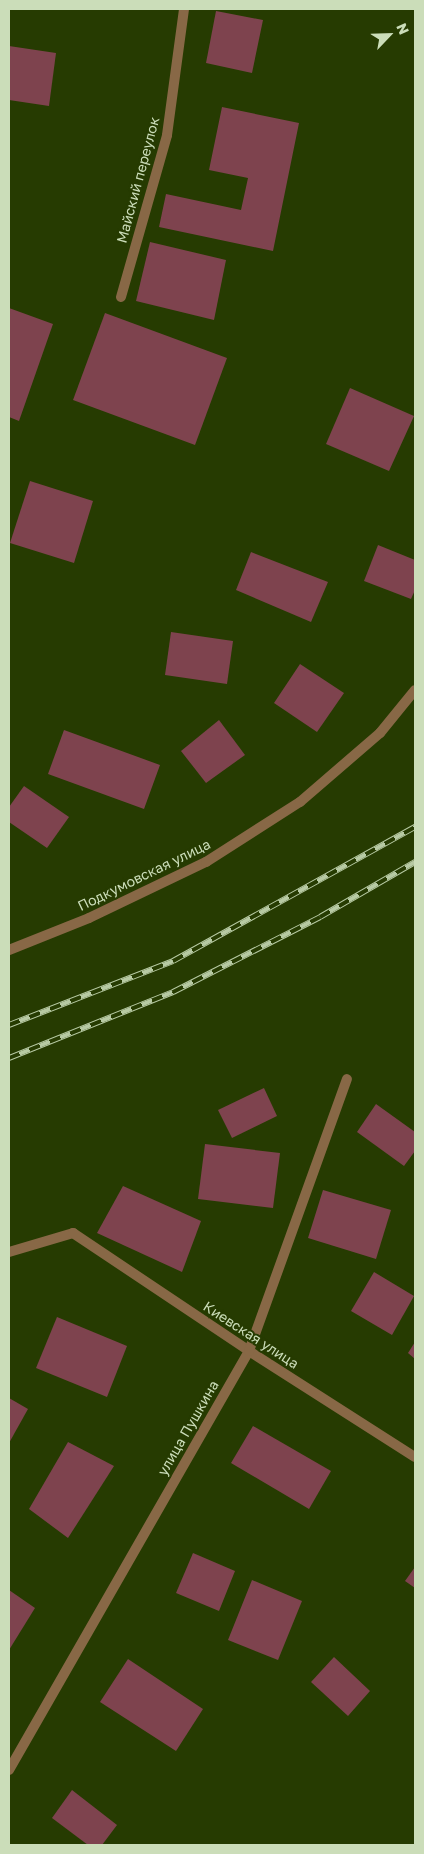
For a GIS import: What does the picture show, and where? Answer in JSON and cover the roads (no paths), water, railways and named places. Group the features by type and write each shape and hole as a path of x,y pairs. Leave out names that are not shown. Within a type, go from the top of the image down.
{"street":[{"name":"Майский переулок","path":"120,297 167,136 184,9"},
{"name":"Подкумовская улица","path":"9,950 88,918 206,862 292,808 380,733 415,690"},
{"name":"улица Пушкина","path":"9,1770 248,1351 347,1079"},
{"name":"Киевская улица","path":"9,1252 73,1233 248,1351 415,1457"}],"railway":[{"path":"9,1025 173,961 415,827"},
{"path":"9,1058 173,992 320,917 415,862"}]}
